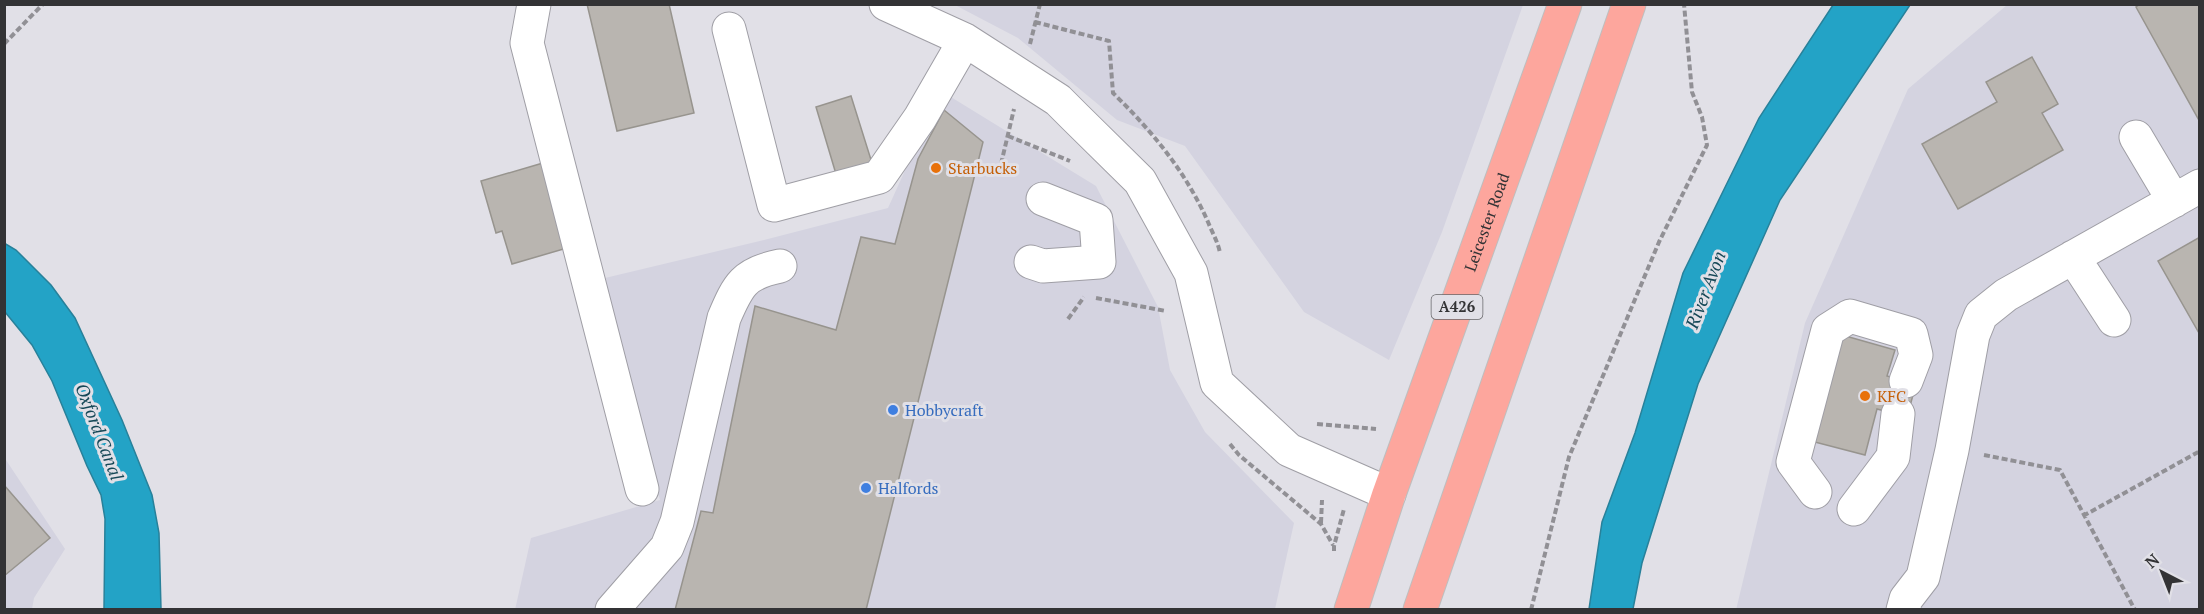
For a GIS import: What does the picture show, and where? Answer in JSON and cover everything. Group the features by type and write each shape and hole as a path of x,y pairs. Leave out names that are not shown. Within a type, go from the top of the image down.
{"highway":[{"name":"Leicester Road","path":"1351,609 1389,494 1565,4"},
{"path":"1419,609 1629,4"}],"street":[{"path":"534,4 527,43 642,489"},
{"path":"886,4 965,40 1058,100 1140,181 1191,273 1217,383 1289,450 1389,494"},
{"path":"729,29 774,204 879,177 920,118 965,40"},
{"path":"1929,609 1923,577 1952,450 1973,335 1981,315 2006,295 2187,194 2136,137"},
{"path":"1031,262 1043,266 1100,261 1096,220 1043,199"},
{"path":"2073,257 2114,320"},
{"path":"612,609 667,547 677,522 724,318 732,299 746,279 760,270 780,266"},
{"path":"1815,492 1793,462 1828,330 1850,316 1911,334 1916,355 1906,381"},
{"path":"1854,509 1893,458 1898,414"},
{"path":"1904,609 1905,599 1923,577"}],"path":[{"path":"4,44 43,4"},
{"path":"1531,609 1569,457 1659,242 1707,144 1702,117 1692,92 1684,4"},
{"path":"1068,319 1085,296 1169,311"},
{"path":"1317,424 1376,429"},
{"path":"1952,450 2060,470 2135,609"},
{"path":"2083,516 2199,451"}],"shaded area":[{"path":"955,5 1523,5 1442,232 1389,360 1304,312 1185,146 1117,120 1018,38"},
{"path":"2007,5 2199,5 2199,609 1736,610 1805,323 1908,89"},
{"path":"946,94 1096,186 1158,307 1170,370 1205,432 1294,523 1275,609 515,610 531,538 660,500 605,278 888,208 927,122"},
{"path":"4,457 65,549 34,598 32,609 5,609"}],"water":[{"name":"River Avon","path":"1833,5 1910,5 1780,200 1698,384 1642,563 1633,609 1589,609 1602,522 1635,433 1683,273 1759,118"},
{"name":"Oxford Canal","path":"4,243 16,250 51,285 75,318 122,420 152,495 159,533 161,609 104,609 105,519 101,495 52,381 32,345 5,312"}],"building":[{"path":"587,4 669,4 694,113 617,131"},
{"path":"2140,4 2200,4 2200,122 2136,7"},
{"path":"2032,57 2058,104 2042,113 2063,150 1958,209 1922,144 1997,102 1986,82"},
{"path":"851,96 872,163 836,174 816,107"},
{"path":"944,110 983,142 866,610 675,610 701,511 713,513 755,306 836,330 861,237 895,244 918,159"},
{"path":"543,163 567,248 512,264 502,231 496,233 481,181"},
{"path":"2200,237 2200,333 2199,333 2158,261"},
{"name":"KFC","path":"1835,333 1895,350 1887,376 1916,384 1907,417 1877,409 1865,455 1807,440"},
{"path":"4,485 50,538 4,576"}],"place":[{"name":"Starbucks","path":"936,168"},
{"name":"KFC","path":"1865,396"},
{"name":"Hobbycraft","path":"893,410"},
{"name":"Halfords","path":"866,488"}]}
